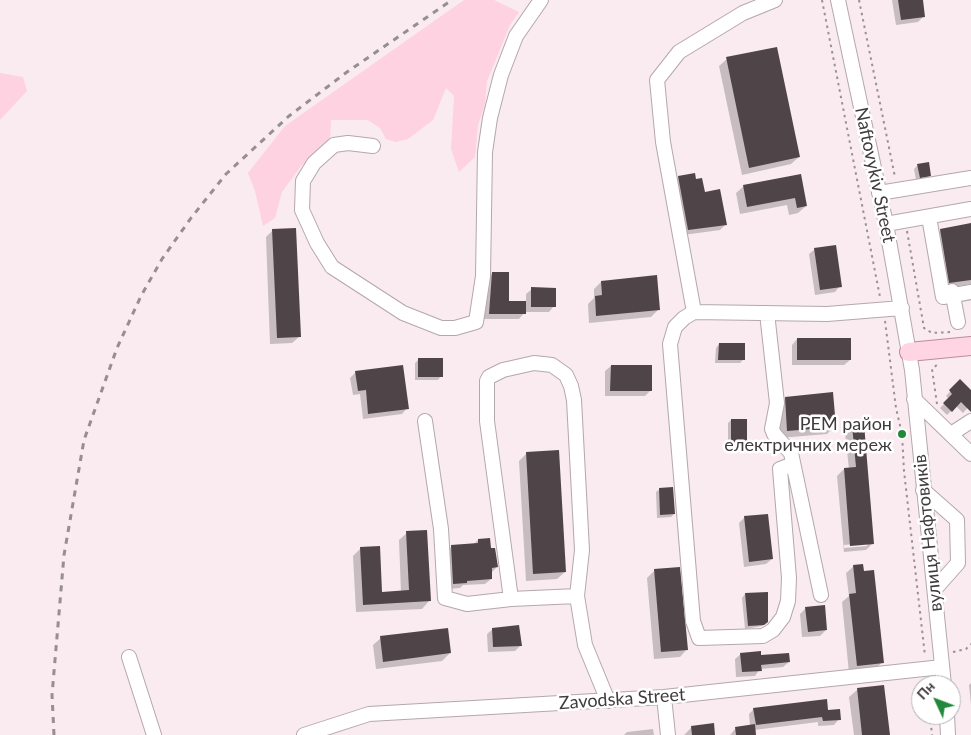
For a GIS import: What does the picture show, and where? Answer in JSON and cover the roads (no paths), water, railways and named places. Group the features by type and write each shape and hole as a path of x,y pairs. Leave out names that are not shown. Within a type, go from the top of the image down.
{"main road":[{"path":"909,352 970,345"}],"street":[{"path":"373,146 348,144 334,146 314,163 303,181 302,210 317,242 332,267 403,313 441,328 455,328 476,322 480,305 485,152 490,118 501,75 516,36 541,0"},
{"path":"694,312 663,142 657,80 679,52 743,13 775,0"},
{"name":"Naftovykiv Street","path":"838,0 886,224 909,352"},
{"path":"879,193 971,178"},
{"path":"886,224 971,209"},
{"path":"931,216 948,293 958,322"},
{"path":"948,293 971,288"},
{"path":"948,293 971,292"},
{"path":"793,464 780,469 789,578 788,601 783,618 773,630 763,636 698,638 693,620 670,344 675,327 694,312 827,314 902,308"},
{"path":"767,314 777,403 772,429 774,434 791,453 820,595"},
{"name":"вулиця Нафтовиків","path":"909,352 943,675"},
{"path":"511,598 487,421 487,381 489,377 503,370 534,363 552,365 566,375 574,400 582,550 577,596 586,645 608,701"},
{"path":"914,399 971,454"},
{"path":"425,421 441,529 445,598 467,604 511,598 577,596"},
{"path":"951,434 971,421"},
{"path":"923,490 957,520 958,563 935,589"},
{"path":"129,657 154,735"},
{"name":"Zavodska Street","path":"304,735 370,714 664,697 942,667"},
{"path":"664,697 668,735"}],"railway":[{"path":"54,735 52,695 64,555 84,440 117,348 141,296 162,259 226,174 289,116 347,72 452,0"}],"place":[{"name":"РЕМ район електричних мереж","path":"902,434"}]}
